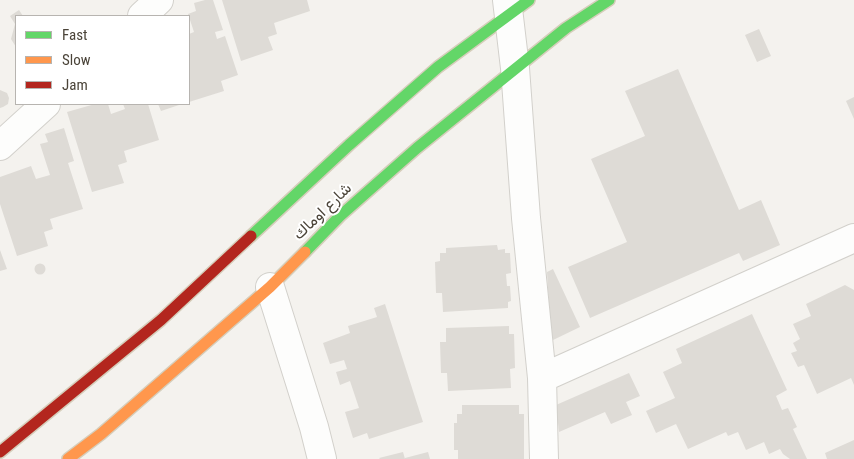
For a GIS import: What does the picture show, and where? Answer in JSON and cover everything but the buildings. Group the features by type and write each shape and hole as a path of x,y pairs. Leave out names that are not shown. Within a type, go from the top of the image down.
{"main road":[{"name":"شارع اوماك","path":"68,459 116,421 270,287 340,216 417,148 566,28 609,0"},
{"name":"شارع اوماك","path":"0,452 161,320 348,144 438,67 515,5"}],"street":[{"path":"143,15 159,0"},
{"path":"515,5 515,68 526,218 542,378 544,459"},
{"path":"0,146 45,105"},
{"path":"542,378 854,238"},
{"path":"270,287 314,427 322,459"}],"traffic: fast":[{"path":"251,236 349,145 438,67 529,0"},
{"path":"305,252 340,216 417,148 566,28 609,0"}],"traffic: slow":[{"path":"68,459 101,434 270,287 305,252"}],"traffic: jam":[{"path":"0,452 161,320 251,236"}]}
